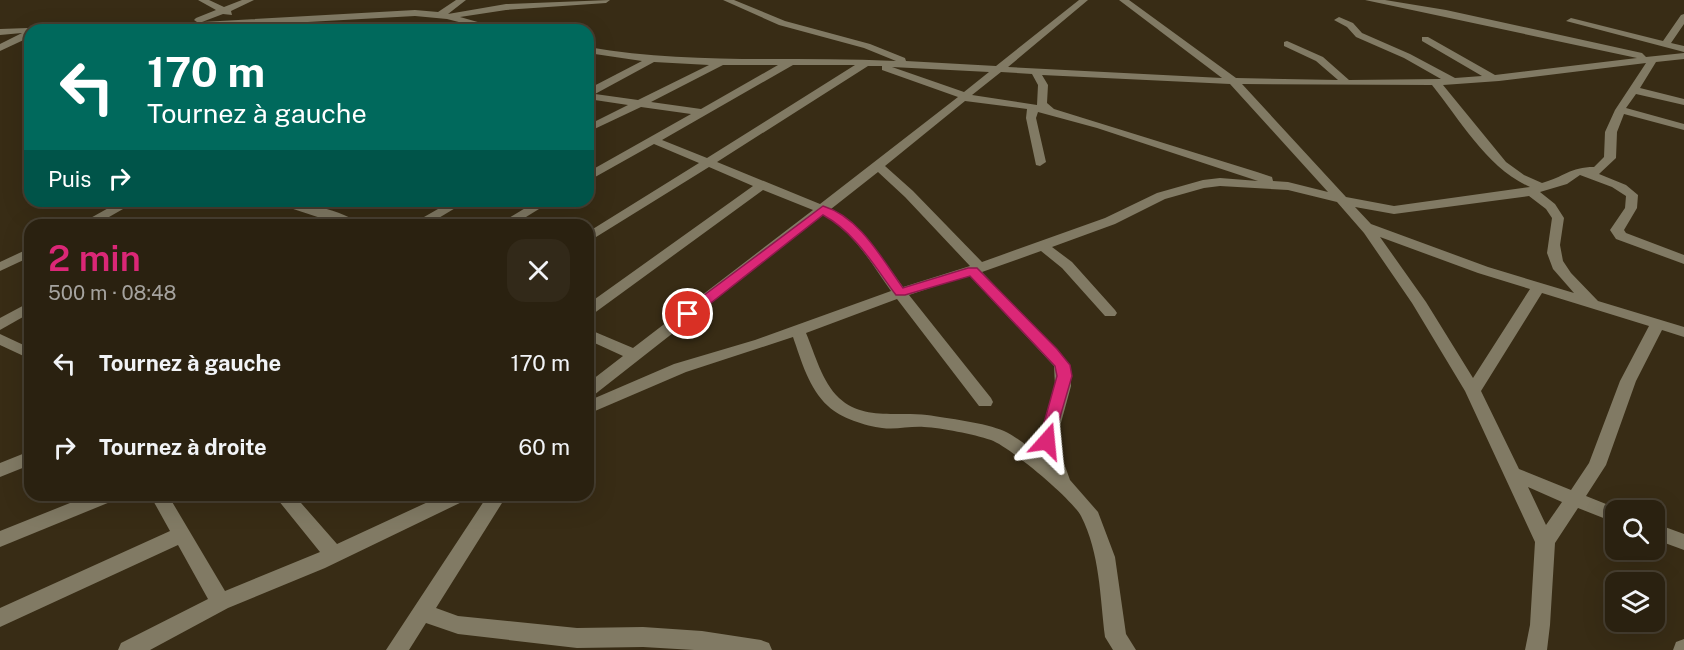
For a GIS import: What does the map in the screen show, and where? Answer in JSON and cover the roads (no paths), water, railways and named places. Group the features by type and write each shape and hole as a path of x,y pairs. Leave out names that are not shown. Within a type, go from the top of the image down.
{"street":[{"path":"202,0 224,10 229,23 344,22 606,0"},
{"path":"197,24 250,0"},
{"path":"443,15 462,0"},
{"path":"727,0 782,23 867,46 917,65"},
{"path":"594,386 823,210 1084,0"},
{"path":"1123,0 1233,81 1366,227 1419,302 1473,391 1545,542 1540,625 1536,650"},
{"path":"1369,0 1454,15 1654,59"},
{"path":"1427,0 1454,15"},
{"path":"443,15 477,24"},
{"path":"1666,44 1684,17"},
{"path":"1339,20 1350,25 1359,35 1407,56 1454,81"},
{"path":"1570,21 1684,49"},
{"path":"0,32 24,31"},
{"path":"0,48 24,34"},
{"path":"1425,39 1493,78"},
{"path":"1287,44 1319,58 1336,71 1346,83"},
{"path":"594,52 650,61 871,62 1233,81 1346,83 1435,82 1493,78 1684,56"},
{"path":"871,62 964,97 1033,107 1090,121 1288,186 1374,208 1394,210 1537,190 1563,181 1578,171 1597,171 1610,158 1611,132 1620,110 1654,59"},
{"path":"594,174 794,60"},
{"path":"594,91 650,61"},
{"path":"594,234 871,62"},
{"path":"594,126 722,63"},
{"path":"905,75 917,65"},
{"path":"1036,72 1043,85 1042,104 1049,111"},
{"path":"1435,82 1502,165 1537,190 1552,209 1559,221 1553,247 1560,268 1577,290 1601,307"},
{"path":"1634,90 1684,102"},
{"path":"594,95 637,104 701,112"},
{"path":"1033,107 1031,118 1040,162"},
{"path":"1620,110 1684,127"},
{"path":"654,140 707,164 823,210 843,221 863,242 985,402"},
{"path":"878,166 909,194 1062,365 1063,386 1047,441 1062,483"},
{"path":"1578,171 1614,183 1632,195 1631,208 1617,230 1621,236 1684,260"},
{"path":"594,405 680,368 798,331 900,293 976,270 1110,221 1161,196 1203,184 1220,182 1288,186"},
{"path":"594,307 762,185"},
{"path":"96,219 120,207"},
{"path":"304,207 315,210 326,219"},
{"path":"428,219 450,207"},
{"path":"514,219 536,207"},
{"path":"1366,227 1461,262 1684,333"},
{"path":"1042,245 1067,265 1110,313"},
{"path":"0,267 24,255"},
{"path":"1473,391 1538,287"},
{"path":"0,325 24,311"},
{"path":"1545,542 1597,465 1628,381 1658,324"},
{"path":"798,331 813,370 824,390 833,402 846,411 892,424 926,421 996,435 1013,444 1062,483 1085,505 1105,556 1116,637 1125,650"},
{"path":"594,337 634,355"},
{"path":"0,339 24,351"},
{"path":"4,466 24,460"},
{"path":"1514,474 1605,512"},
{"path":"0,539 94,501"},
{"path":"163,501 221,602"},
{"path":"288,501 334,554"},
{"path":"129,650 221,602 334,554 447,501"},
{"path":"397,650 494,501"},
{"path":"0,618 183,534"},
{"path":"1665,535 1684,542"},
{"path":"421,612 458,625 643,644 702,641 761,650"}]}
